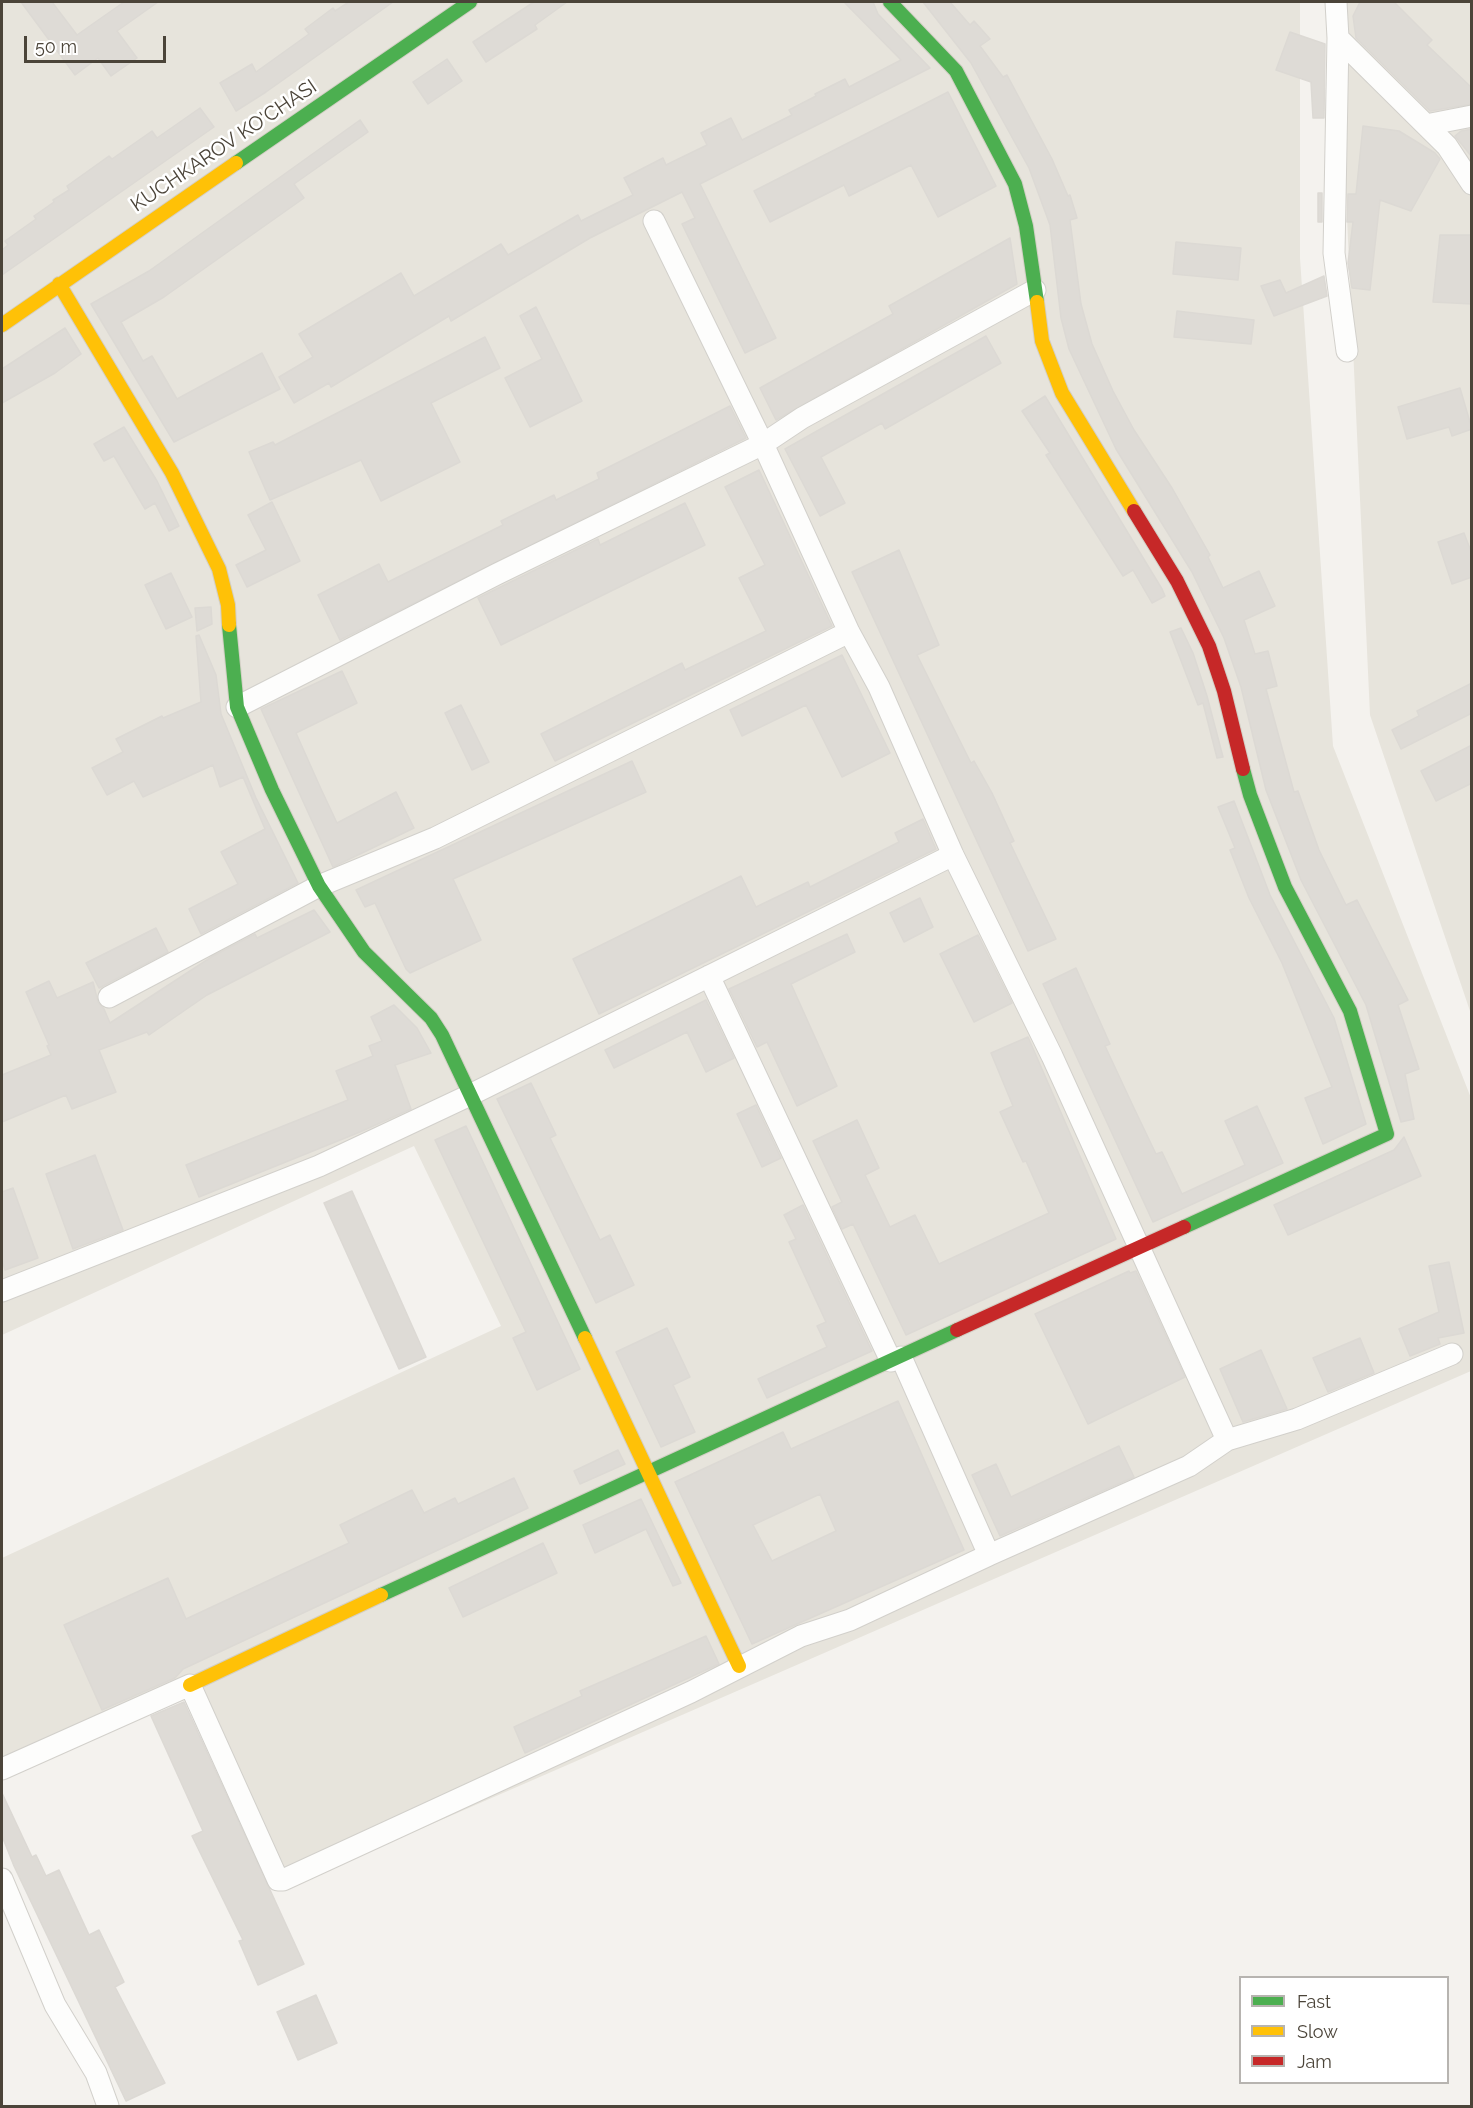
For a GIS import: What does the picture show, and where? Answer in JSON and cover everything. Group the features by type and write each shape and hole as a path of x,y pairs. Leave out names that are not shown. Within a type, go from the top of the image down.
{"street":[{"name":"KUCHKAROV KO'CHASI","path":"2,325 470,2"},
{"path":"2,1769 190,1685 418,1577 648,1475 1385,1136 1387,1132 1350,1011 1285,887 1250,795 1224,690 1209,646 1177,581 1062,393 1042,341 1026,226 1015,184 956,71 891,2"},
{"path":"1336,2 1338,38 1334,254 1347,351"},
{"path":"1338,38 1447,146 1472,184"},
{"path":"1426,125 1472,116"},
{"path":"654,221 764,444 849,632 879,687 953,855 1052,1056 1227,1440"},
{"path":"59,284 172,473 219,569 228,605 237,707 272,790 319,886 373,963 431,1018 470,1095 739,1666"},
{"path":"237,707 507,569 764,444 793,424 1035,290"},
{"path":"109,997 319,886 435,838 849,632"},
{"path":"2,1291 320,1166 470,1095 953,855"},
{"path":"709,976 989,1555"},
{"path":"190,1685 280,1881 691,1692 801,1636 850,1620 1189,1466 1227,1440 1297,1419 1452,1354"},
{"path":"2,1879 55,2005 96,2073 108,2106"}],"shaded area":[{"path":"2,2 1300,2 1300,258 1333,746 1471,1098 1471,1371 292,1885 199,1680 2,1767 2,1558 501,1326 414,1146 2,1335"},
{"path":"1337,2 1471,2 1471,1014 1370,715"}],"building":[{"path":"21,2 52,2 77,35 124,2 158,2 117,31 137,58 111,76 98,58 75,75"},
{"path":"349,2 393,2 236,111 220,83 252,64 256,72 309,34 305,29 333,8 335,11"},
{"path":"534,2 567,2 535,25 537,29 486,62 473,42"},
{"path":"844,2 873,2 878,14 930,68 700,184 776,338 745,353 682,224 695,218 682,192 590,238 451,321 449,316 331,387 329,383 294,403 279,377 313,357 299,334 401,273 414,296 501,244 508,255 578,215 581,221 633,195 624,178 663,158 666,165 707,145 701,133 731,118 742,140 792,115 789,110 816,96 815,94 845,79 849,87 901,60"},
{"path":"923,2 950,2 970,25 974,21 990,39 980,46 1003,77 1007,75 1052,159 1068,196 1070,195 1077,218 1070,220 1081,304 1092,344 1113,391 1210,555 1208,557 1223,588 1259,571 1275,606 1244,620 1255,654 1268,651 1277,686 1266,689 1294,792 1298,791 1319,850 1346,905 1357,900 1408,1000 1398,1005 1419,1069 1405,1074 1414,1119 1401,1122 1366,1005 1301,880 1266,790 1241,687 1224,638 1192,572 1116,449 1069,349 1061,318 1050,225 1029,168 971,63"},
{"path":"1360,2 1394,2 1432,40 1427,45 1472,88 1472,104 1430,111 1356,38 1353,16"},
{"path":"1290,32 1325,44 1324,118 1313,118 1311,82 1276,70"},
{"path":"447,59 462,81 428,104 413,82"},
{"path":"948,92 996,186 938,217 911,165 849,196 844,185 770,222 754,191"},
{"path":"200,108 214,127 2,275 2,250 8,245 5,241 36,219 34,216 54,202 53,200 69,190 67,186 109,156 112,159 152,131 157,138"},
{"path":"360,120 368,132 294,184 304,198 164,297 121,322 143,361 152,356 177,399 262,353 280,389 174,442 91,304 149,271"},
{"path":"1363,126 1399,131 1435,153 1440,159 1411,211 1380,200 1370,290 1352,288 1348,263 1353,222 1347,222 1348,194 1356,194"},
{"path":"1472,129 1472,157 1455,136 1461,131"},
{"path":"1318,193 1322,193 1322,222 1318,222"},
{"path":"1440,235 1472,235 1472,304 1433,302"},
{"path":"1010,238 1017,284 776,420 760,388 893,314 889,306"},
{"path":"1176,242 1241,248 1238,280 1173,274"},
{"path":"1324,276 1327,296 1274,316 1261,286 1280,280 1286,293"},
{"path":"536,307 582,401 530,427 505,378 542,359 520,316"},
{"path":"1177,311 1254,320 1251,344 1174,337"},
{"path":"65,328 81,354 55,373 2,403 2,369"},
{"path":"986,336 1001,363 885,429 882,423 821,457 845,503 820,516 785,449"},
{"path":"485,337 500,368 431,403 460,462 381,501 361,460 270,500 249,452 273,442 275,445"},
{"path":"1460,388 1472,429 1452,436 1449,427 1407,439 1398,407"},
{"path":"1045,396 1165,596 1152,603 1133,570 1123,576 1046,455 1050,453 1022,411"},
{"path":"730,406 746,438 340,640 318,595 379,564 388,582 503,525 501,521 554,495 556,500 599,479 597,473"},
{"path":"124,427 157,481 179,526 169,531 155,503 145,509 114,456 104,461 94,444"},
{"path":"759,470 832,626 555,761 541,734 682,663 685,670 766,631 739,578 765,565 725,487"},
{"path":"272,502 300,561 247,587 236,565 266,550 248,515"},
{"path":"685,503 705,545 501,645 478,598 598,539 600,545"},
{"path":"1464,533 1472,554 1472,577 1452,584 1438,542"},
{"path":"899,550 939,645 917,655 971,763 974,761 992,793 1014,841 1010,843 1056,939 1028,951 852,572"},
{"path":"171,573 192,617 166,629 145,585"},
{"path":"211,607 212,624 197,631 195,608"},
{"path":"1181,628 1193,653 1207,696 1223,757 1217,758 1203,703 1198,705 1170,632"},
{"path":"199,635 216,675 221,714 256,798 298,883 201,934 189,909 238,884 221,852 265,829 243,777 220,787 213,765 143,797 134,781 107,795 92,768 123,752 116,739 162,716 163,718 201,702 196,636"},
{"path":"842,655 890,753 842,777 806,705 742,736 730,710"},
{"path":"342,671 357,703 296,733 321,789 337,823 396,792 414,828 333,867 261,709"},
{"path":"1472,683 1472,713 1401,749 1392,730 1419,716 1417,711"},
{"path":"461,705 489,762 472,770 445,713"},
{"path":"1472,745 1472,783 1436,801 1421,771"},
{"path":"632,761 646,792 453,879 481,940 410,973 406,969 375,903 365,907 356,890"},
{"path":"1234,801 1270,895 1334,1018 1366,1124 1323,1144 1305,1098 1332,1087 1282,963 1249,898 1230,850 1235,848 1218,807"},
{"path":"923,819 936,849 599,1014 573,959 741,876 756,907 808,882 810,887 899,842 895,833"},
{"path":"920,898 933,927 904,942 890,913"},
{"path":"314,910 330,932 207,995 149,1035 147,1032 99,1050 116,1092 72,1109 66,1095 2,1122 2,1075 51,1055 47,1046 49,1045 26,992 49,981 57,998 93,982 98,1002 110,1023 213,956 255,934 257,938"},
{"path":"156,928 168,952 99,988 86,963"},
{"path":"847,934 855,952 791,984 837,1086 797,1106 767,1042 757,1047 729,989"},
{"path":"978,935 1012,1003 974,1022 940,954"},
{"path":"1076,968 1110,1044 1105,1046 1133,1106 1156,1154 1162,1152 1182,1194 1245,1165 1225,1121 1257,1106 1283,1163 1153,1222 1043,984"},
{"path":"706,1000 734,1058 706,1072 687,1032 614,1068 605,1050"},
{"path":"394,1005 417,1028 431,1053 395,1065 411,1109 199,1197 186,1165 348,1100 336,1071 373,1056 369,1046 382,1041 371,1017"},
{"path":"1028,1037 1116,1239 906,1335 853,1224 842,1229 832,1207 842,1202 813,1141 857,1120 879,1168 865,1175 890,1227 915,1215 939,1264 1049,1213 1026,1161 1023,1162 1000,1112 1013,1106 991,1053"},
{"path":"531,1083 556,1135 550,1138 600,1240 610,1235 634,1285 596,1303 497,1099"},
{"path":"756,1105 781,1158 762,1167 737,1114"},
{"path":"466,1126 580,1369 537,1390 513,1338 526,1332 435,1140"},
{"path":"1404,1137 1421,1176 1288,1235 1274,1205 1394,1150"},
{"path":"95,1155 123,1230 73,1249 46,1174"},
{"path":"13,1188 38,1258 5,1270 2,1260 2,1192"},
{"path":"352,1191 426,1357 399,1369 324,1203"},
{"path":"803,1205 872,1351 767,1398 758,1379 827,1347 817,1326 826,1322 789,1242 796,1239 784,1215"},
{"path":"1449,1262 1464,1333 1438,1338 1440,1344 1410,1356 1399,1329 1439,1312 1429,1266"},
{"path":"1129,1271 1130,1273 1136,1271 1185,1377 1088,1424 1035,1314"},
{"path":"667,1328 690,1377 673,1385 695,1432 661,1447 616,1352"},
{"path":"1360,1338 1374,1373 1328,1392 1313,1358"},
{"path":"1261,1350 1287,1409 1243,1422 1220,1369"},
{"path":"898,1401 964,1550 752,1644 675,1482 783,1432 791,1449","holes":["820,1494 836,1531 772,1561 753,1525"]},
{"path":"1119,1446 1134,1477 1000,1536 972,1475 996,1464 1011,1497"},
{"path":"618,1450 625,1464 580,1484 574,1471"},
{"path":"514,1478 528,1508 183,1669 175,1678 102,1710 64,1625 168,1578 186,1619 349,1543 340,1525 412,1490 424,1513 455,1498 458,1504"},
{"path":"641,1499 681,1583 673,1586 646,1529 595,1553 583,1525"},
{"path":"543,1543 557,1573 463,1617 449,1588"},
{"path":"706,1636 719,1664 525,1753 514,1727 582,1696 580,1691"},
{"path":"184,1702 304,1964 258,1985 239,1941 243,1940 192,1836 203,1831 151,1716"},
{"path":"2,1793 32,1857 36,1855 46,1876 59,1870 89,1935 99,1930 124,1982 115,1987 165,2083 126,2101 14,1866 2,1836"},
{"path":"316,1995 337,2043 298,2060 277,2012"}],"traffic: fast":[{"path":"236,163 470,2"},
{"path":"890,2 956,71 1015,184 1026,226 1037,302"},
{"path":"229,625 237,707 272,790 319,886 364,952 431,1018 442,1035 585,1338"},
{"path":"1184,1227 1387,1134 1350,1011 1285,887 1250,795 1243,769"},
{"path":"381,1595 957,1330"}],"traffic: slow":[{"path":"2,325 236,163"},
{"path":"59,284 172,473 219,569 228,605 229,625"},
{"path":"1037,302 1042,341 1062,393 1134,511"},
{"path":"585,1338 739,1666"},
{"path":"190,1685 381,1595"}],"traffic: jam":[{"path":"1134,511 1177,581 1209,646 1224,691 1243,769"},
{"path":"957,1330 1184,1227"}]}
